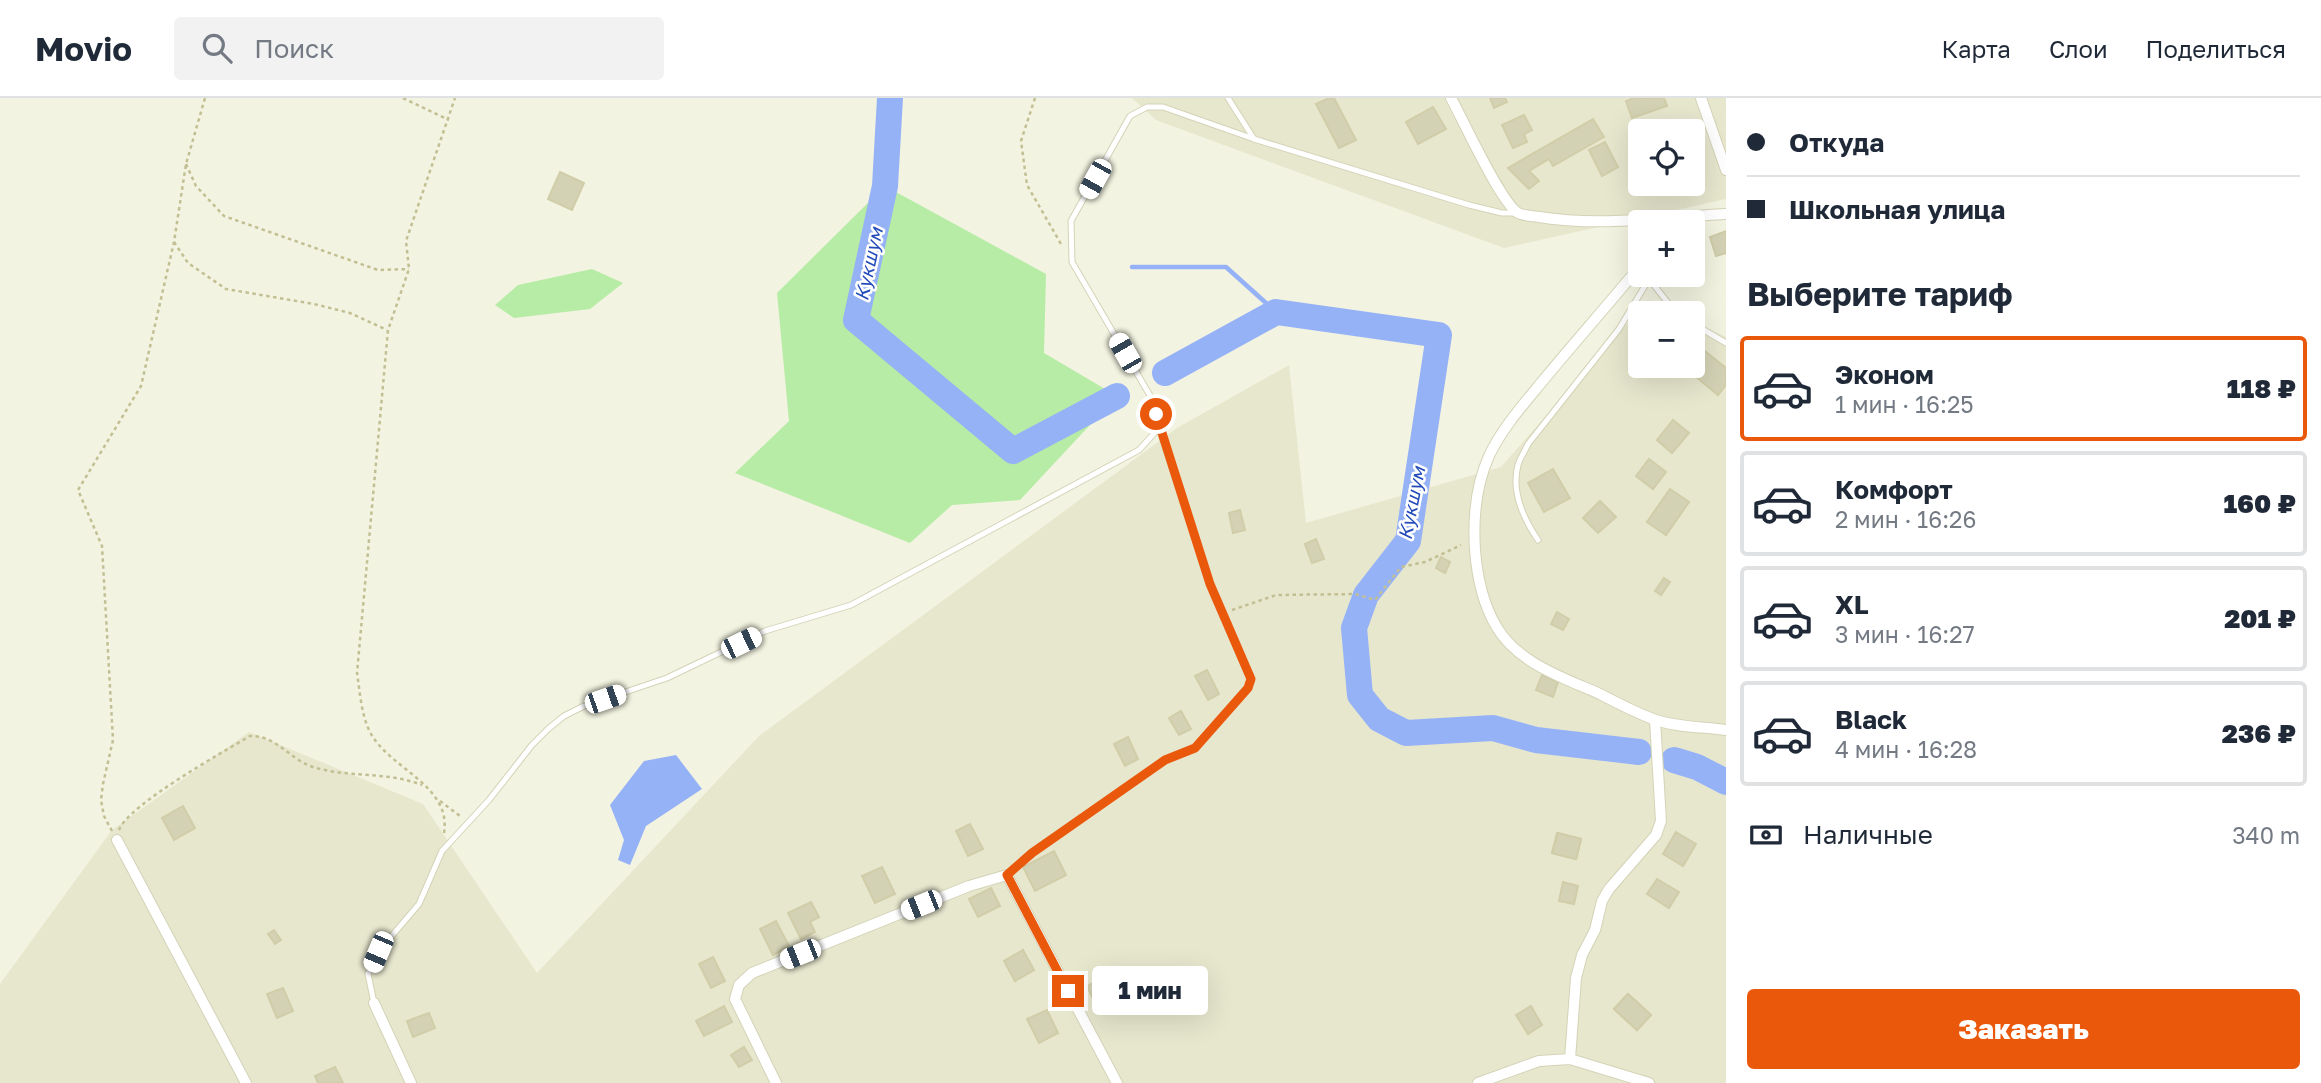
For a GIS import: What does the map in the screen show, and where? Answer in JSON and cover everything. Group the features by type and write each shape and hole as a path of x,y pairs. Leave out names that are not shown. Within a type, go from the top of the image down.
{"street":[{"path":"1451,98 1491,176 1518,213 1569,222 1628,221"},
{"path":"1701,98 1726,170"},
{"path":"1705,216 1726,214"},
{"path":"1628,281 1503,433 1489,454 1481,474 1474,538 1484,600 1496,626 1508,642 1547,670 1655,720 1726,730"},
{"path":"1570,1059 1576,978 1582,955 1595,930 1602,901 1609,889 1656,835 1661,821 1655,720"},
{"path":"117,841 246,1083"},
{"path":"776,1083 735,999 738,985 752,973 969,886 1007,875 1117,1083"},
{"path":"374,1003 411,1083"},
{"path":"1478,1083 1539,1061 1570,1059 1649,1083"}],"lane":[{"path":"1228,98 1254,139"},
{"path":"1007,875 1032,853 1165,760 1195,748 1248,688 1251,679 1210,584 1152,399 1072,262 1071,221 1130,116 1147,107 1163,107 1254,139 1469,205 1502,213 1518,213"},
{"path":"1538,540 1525,521 1516,490 1518,464 1528,444 1619,329 1643,287"},
{"path":"1705,331 1726,343"},
{"path":"374,1003 368,974 378,952 419,904 442,851 532,745 564,716 584,706 667,678 765,631 850,605 1139,450 1159,428"}],"path":[{"path":"117,841 104,816 101,800 113,740 102,546 78,491 141,386 174,242 186,163 205,98"},
{"path":"403,98 449,120"},
{"path":"455,98 406,241 409,269 388,330 357,673 362,709 370,733 457,815 474,815"},
{"path":"1035,98 1021,141 1027,185 1072,262"},
{"path":"186,163 196,186 225,216 378,270 409,269"},
{"path":"174,242 188,263 226,289 350,313 388,330"},
{"path":"1223,613 1276,595 1354,594 1375,600 1401,567 1425,562 1474,538"},
{"path":"117,841 120,827 129,814 186,774 250,736 261,735 270,739 308,765 329,771 384,775 426,787"},
{"path":"435,796 444,813 446,826 442,851"}],"shaded area":[{"path":"1132,98 1726,98 1726,199 1676,210 1628,210 1628,221 1504,248 1156,120"},
{"path":"1628,323 1628,378 1705,378 1705,327 1726,337 1726,1083 0,1083 0,984 112,830 249,732 423,804 537,973 759,736 1177,428 1289,365 1306,523 1501,467"}],"green space":[{"path":"885,186 1046,274 1044,353 1117,396 1020,500 952,505 910,543 735,473 789,421 777,293"},
{"path":"592,269 623,283 590,309 514,318 495,305 518,285"}],"water":[{"path":"676,755 702,789 646,826 630,865 618,860 624,840 610,805 644,761"}],"building":[{"path":"1334,98 1356,140 1339,148 1316,104"},
{"path":"1490,98 1505,98 1507,102 1494,108"},
{"path":"1634,98 1664,98 1667,106 1632,118 1626,101"},
{"path":"1433,107 1446,129 1418,144 1406,122"},
{"path":"1524,115 1532,130 1524,134 1527,142 1513,148 1502,125"},
{"path":"1593,119 1604,137 1553,166 1549,159 1529,171 1539,181 1529,189 1508,168"},
{"path":"1605,142 1618,167 1602,176 1589,150"},
{"path":"560,172 584,183 572,210 548,199"},
{"path":"1726,231 1726,253 1716,256 1710,237"},
{"path":"1705,351 1726,368 1726,385 1718,395 1697,378 1705,378"},
{"path":"1673,420 1689,433 1672,453 1657,440"},
{"path":"1649,459 1666,472 1653,489 1636,476"},
{"path":"1553,469 1570,498 1544,512 1528,483"},
{"path":"1670,489 1689,502 1666,535 1647,522"},
{"path":"1600,501 1616,517 1598,533 1583,518"},
{"path":"1240,510 1245,530 1233,533 1229,513"},
{"path":"1316,539 1324,559 1312,563 1305,544"},
{"path":"1441,557 1450,562 1445,573 1436,568"},
{"path":"1664,578 1670,582 1661,595 1655,591"},
{"path":"1557,612 1569,619 1563,630 1551,624"},
{"path":"1207,670 1219,694 1208,700 1195,676"},
{"path":"1542,675 1558,682 1553,697 1536,690"},
{"path":"1181,711 1191,729 1179,735 1169,718"},
{"path":"1128,737 1138,759 1125,766 1114,744"},
{"path":"183,806 195,828 174,840 162,818"},
{"path":"970,824 983,849 968,856 956,831"},
{"path":"1676,832 1696,844 1683,866 1663,854"},
{"path":"1557,833 1581,839 1576,859 1552,853"},
{"path":"1558,833 1581,839 1576,859 1552,853"},
{"path":"1054,851 1066,875 1035,891 1023,867"},
{"path":"882,867 895,894 875,903 862,876"},
{"path":"1657,879 1679,892 1669,908 1647,894"},
{"path":"1563,882 1578,886 1574,904 1559,901"},
{"path":"991,888 1000,906 978,917 969,899"},
{"path":"811,902 819,917 810,922 815,932 801,939 788,913"},
{"path":"776,921 789,946 773,955 760,929"},
{"path":"274,930 281,940 275,944 268,934"},
{"path":"1023,950 1034,970 1015,981 1004,961"},
{"path":"713,957 725,981 711,988 699,964"},
{"path":"1105,977 1115,996 1096,1005 1087,986"},
{"path":"283,988 293,1011 277,1018 267,994"},
{"path":"1628,994 1651,1015 1637,1030 1614,1009"},
{"path":"1628,994 1651,1015 1637,1030 1614,1009"},
{"path":"724,1006 732,1022 704,1036 696,1021"},
{"path":"1531,1006 1542,1025 1528,1034 1516,1015"},
{"path":"1047,1010 1058,1033 1039,1043 1027,1019"},
{"path":"429,1013 435,1028 413,1037 407,1021"},
{"path":"744,1047 752,1060 739,1067 731,1055"},
{"path":"335,1067 343,1083 318,1083 315,1076"}],"waterway":[{"name":"Кукшум","path":"890,98 885,186 856,320 1013,451 1117,396"},
{"path":"1132,267 1226,267 1276,312"},
{"name":"Кукшум","path":"1165,373 1276,312 1439,335 1408,541 1366,595 1354,628 1360,695 1379,719 1406,733 1493,728 1536,740 1639,752"},
{"name":"Кукшум","path":"1674,760 1697,767 1726,782"}],"route":[{"path":"1068,991 1007,875 1032,853 1165,760 1195,748 1248,688 1251,679 1210,584 1156,414"}]}
